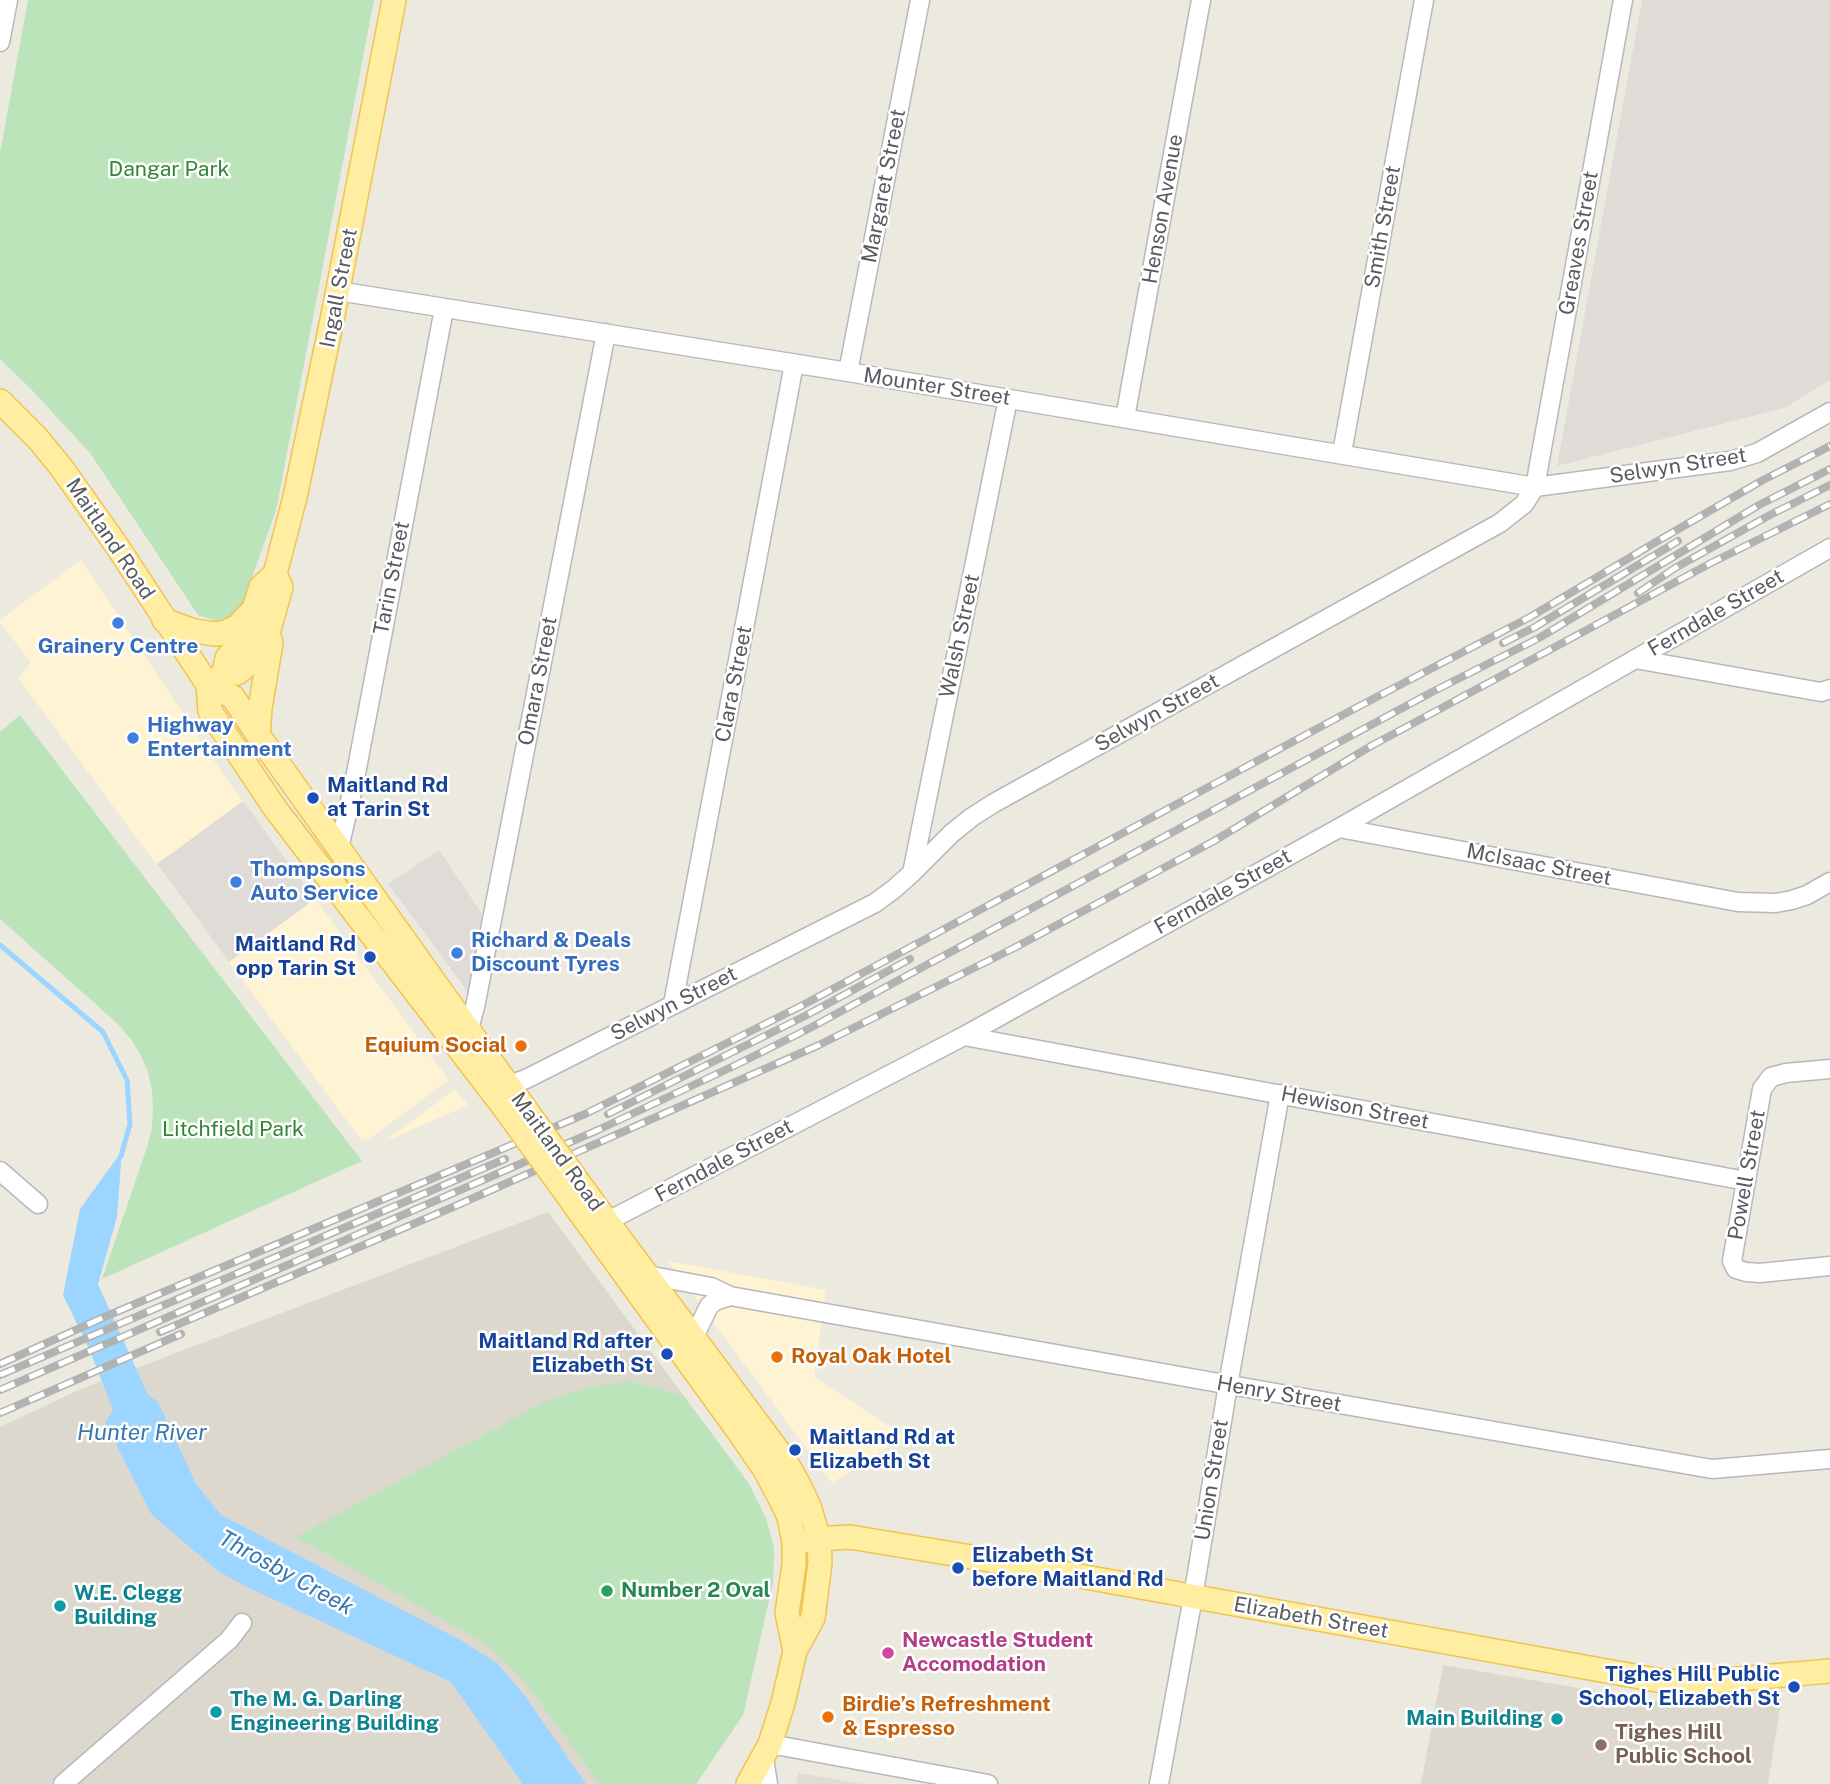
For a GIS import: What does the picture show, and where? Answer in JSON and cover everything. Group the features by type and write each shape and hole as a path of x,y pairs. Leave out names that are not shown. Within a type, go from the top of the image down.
{"main road":[{"name":"Ingall Street","path":"216,679 227,658 242,641 261,587 275,574 302,471 394,0"},
{"name":"Maitland Road","path":"0,401 38,439 61,467 164,620 233,697 258,736 469,1029 510,1097 765,1470 789,1517 794,1542 793,1576 787,1613 795,1651"},
{"name":"Ingall Street","path":"258,736 261,698 271,643 268,633 281,587 275,574"},
{"name":"Ingall Street","path":"164,620 194,631 215,634 237,627 254,610"},
{"name":"Ingall Street","path":"216,679 237,673 245,667 256,653 261,638 268,633"},
{"name":"Maitland Road","path":"216,679 210,711 274,807 510,1097"},
{"name":"Maitland Road","path":"584,1204 608,1221 785,1460 809,1506 818,1539 820,1563 813,1618 795,1651 783,1703 767,1751 748,1784"},
{"name":"Elizabeth Street","path":"794,1542 856,1538 1662,1681 1704,1682 1830,1671"}],"street":[{"path":"0,42 8,0"},
{"name":"Margaret Street","path":"848,372 920,0"},
{"name":"Henson Avenue","path":"1125,418 1201,0"},
{"name":"Smith Street","path":"1342,453 1424,0"},
{"name":"Greaves Street","path":"1535,486 1623,0"},
{"name":"Mounter Street","path":"338,291 1535,486"},
{"name":"Tarin Street","path":"339,848 354,784 444,309"},
{"name":"Omara Street","path":"469,1029 606,333"},
{"name":"Clara Street","path":"673,1004 794,364"},
{"name":"Walsh Street","path":"912,873 1008,399"},
{"name":"Selwyn Street","path":"510,1097 526,1079 875,903 912,873 952,833 994,803 1500,523 1524,503 1535,486 1730,461 1756,453 1830,412"},
{"name":"Ferndale Street","path":"608,1221 964,1036 1339,828 1830,548"},
{"path":"1634,659 1821,692 1830,689"},
{"name":"McIsaac Street","path":"1339,828 1738,902 1776,903 1793,900 1830,882"},
{"name":"Hewison Street","path":"964,1036 1746,1181"},
{"name":"Powell Street","path":"1830,1069 1771,1077 1762,1089 1732,1261 1736,1269 1760,1273 1830,1266"},
{"name":"Union Street","path":"1159,1784 1280,1094"},
{"path":"0,1171 38,1203"},
{"name":"Henry Street","path":"647,1275 711,1287 730,1296 1712,1469 1830,1459"},
{"path":"694,1337 709,1306 730,1296"},
{"path":"63,1784 229,1640 242,1623"},
{"path":"768,1784 767,1751 988,1784"}],"shaded area":[{"path":"1642,0 1830,0 1830,380 1784,408 1557,466"},
{"path":"81,560 225,777 449,1080 373,1136 362,1141 18,678 31,662 0,620"},
{"name":"Thompsons Auto Service","path":"243,801 315,899 229,962 157,864"},
{"name":"Richard & Deals Discount Tyres","path":"439,850 482,914 468,992 388,884"},
{"path":"455,1089 468,1105 382,1143 427,1110"},
{"path":"548,1212 749,1484 766,1519 774,1548 773,1582 743,1715 696,1784 0,1784 0,1427 81,1389"},
{"path":"668,1261 826,1290 814,1377 905,1436 832,1483"},
{"name":"Tighes Hill Public School","path":"1443,1665 1679,1705 1782,1697 1768,1784 1421,1784"},
{"path":"798,1773 863,1784 796,1784"}],"green space":[{"name":"Dangar Park","path":"28,0 374,0 276,510 240,611 228,623 215,625 214,620 198,615 90,453 0,359 0,153"},
{"name":"Litchfield Park","path":"20,715 362,1161 102,1279 147,1147 152,1128 152,1091 140,1054 118,1024 0,919 0,732"},
{"path":"627,1381 683,1395 749,1484 766,1519 774,1548 773,1582 743,1715 696,1784 600,1784 525,1682 486,1644 296,1537 546,1401 586,1388"}],"water":[{"name":"Hunter River","path":"122,1151 117,1217 98,1284 148,1395 158,1402 196,1484 221,1515 462,1641 498,1664 525,1696 586,1784 523,1784 451,1682 218,1571 152,1515 105,1423 113,1410 90,1351 63,1295 80,1209"}],"waterway":[{"name":"Throsby Creek","path":"0,945 103,1032 127,1080 130,1124 121,1156"}],"railway":[{"path":"0,1364 109,1315 585,1114 801,1006 1530,617 1763,480 1830,446"},
{"path":"0,1390 598,1130 810,1028 1432,692 1539,638 1759,505 1830,469"},
{"path":"1638,593 1675,568 1830,485"},
{"path":"160,1332 453,1207 819,1045 1014,948 1214,841 1371,746 1711,563 1830,504"},
{"path":"1503,643 1535,627 1678,541"},
{"path":"608,1114 805,1016 910,959"},
{"path":"0,1375 505,1159"},
{"path":"0,1413 181,1334"}],"place":[{"name":"Grainery Centre","path":"118,623"},
{"name":"Highway Entertainment","path":"133,738"},
{"name":"Maitland Rd at Tarin St","path":"313,798"},
{"name":"Thompsons Auto Service","path":"236,882"},
{"name":"Richard & Deals Discount Tyres","path":"457,953"},
{"name":"Maitland Rd opp Tarin St","path":"370,957"},
{"name":"Equium Social","path":"521,1046"},
{"name":"Maitland Rd after Elizabeth St","path":"667,1354"},
{"name":"Royal Oak Hotel","path":"777,1357"},
{"name":"Maitland Rd at Elizabeth St","path":"795,1450"},
{"name":"Elizabeth St before Maitland Rd","path":"958,1568"},
{"name":"Number 2 Oval","path":"607,1591"},
{"name":"W.E. Clegg Building","path":"60,1606"},
{"name":"Newcastle Student Accomodation","path":"888,1653"},
{"name":"Tighes Hill Public School, Elizabeth St","path":"1794,1687"},
{"name":"The M. G. Darling Engineering Building","path":"216,1712"},
{"name":"Birdie’s Refreshment & Espresso","path":"828,1717"},
{"name":"Main Building","path":"1557,1719"},
{"name":"Tighes Hill Public School","path":"1601,1745"}]}
